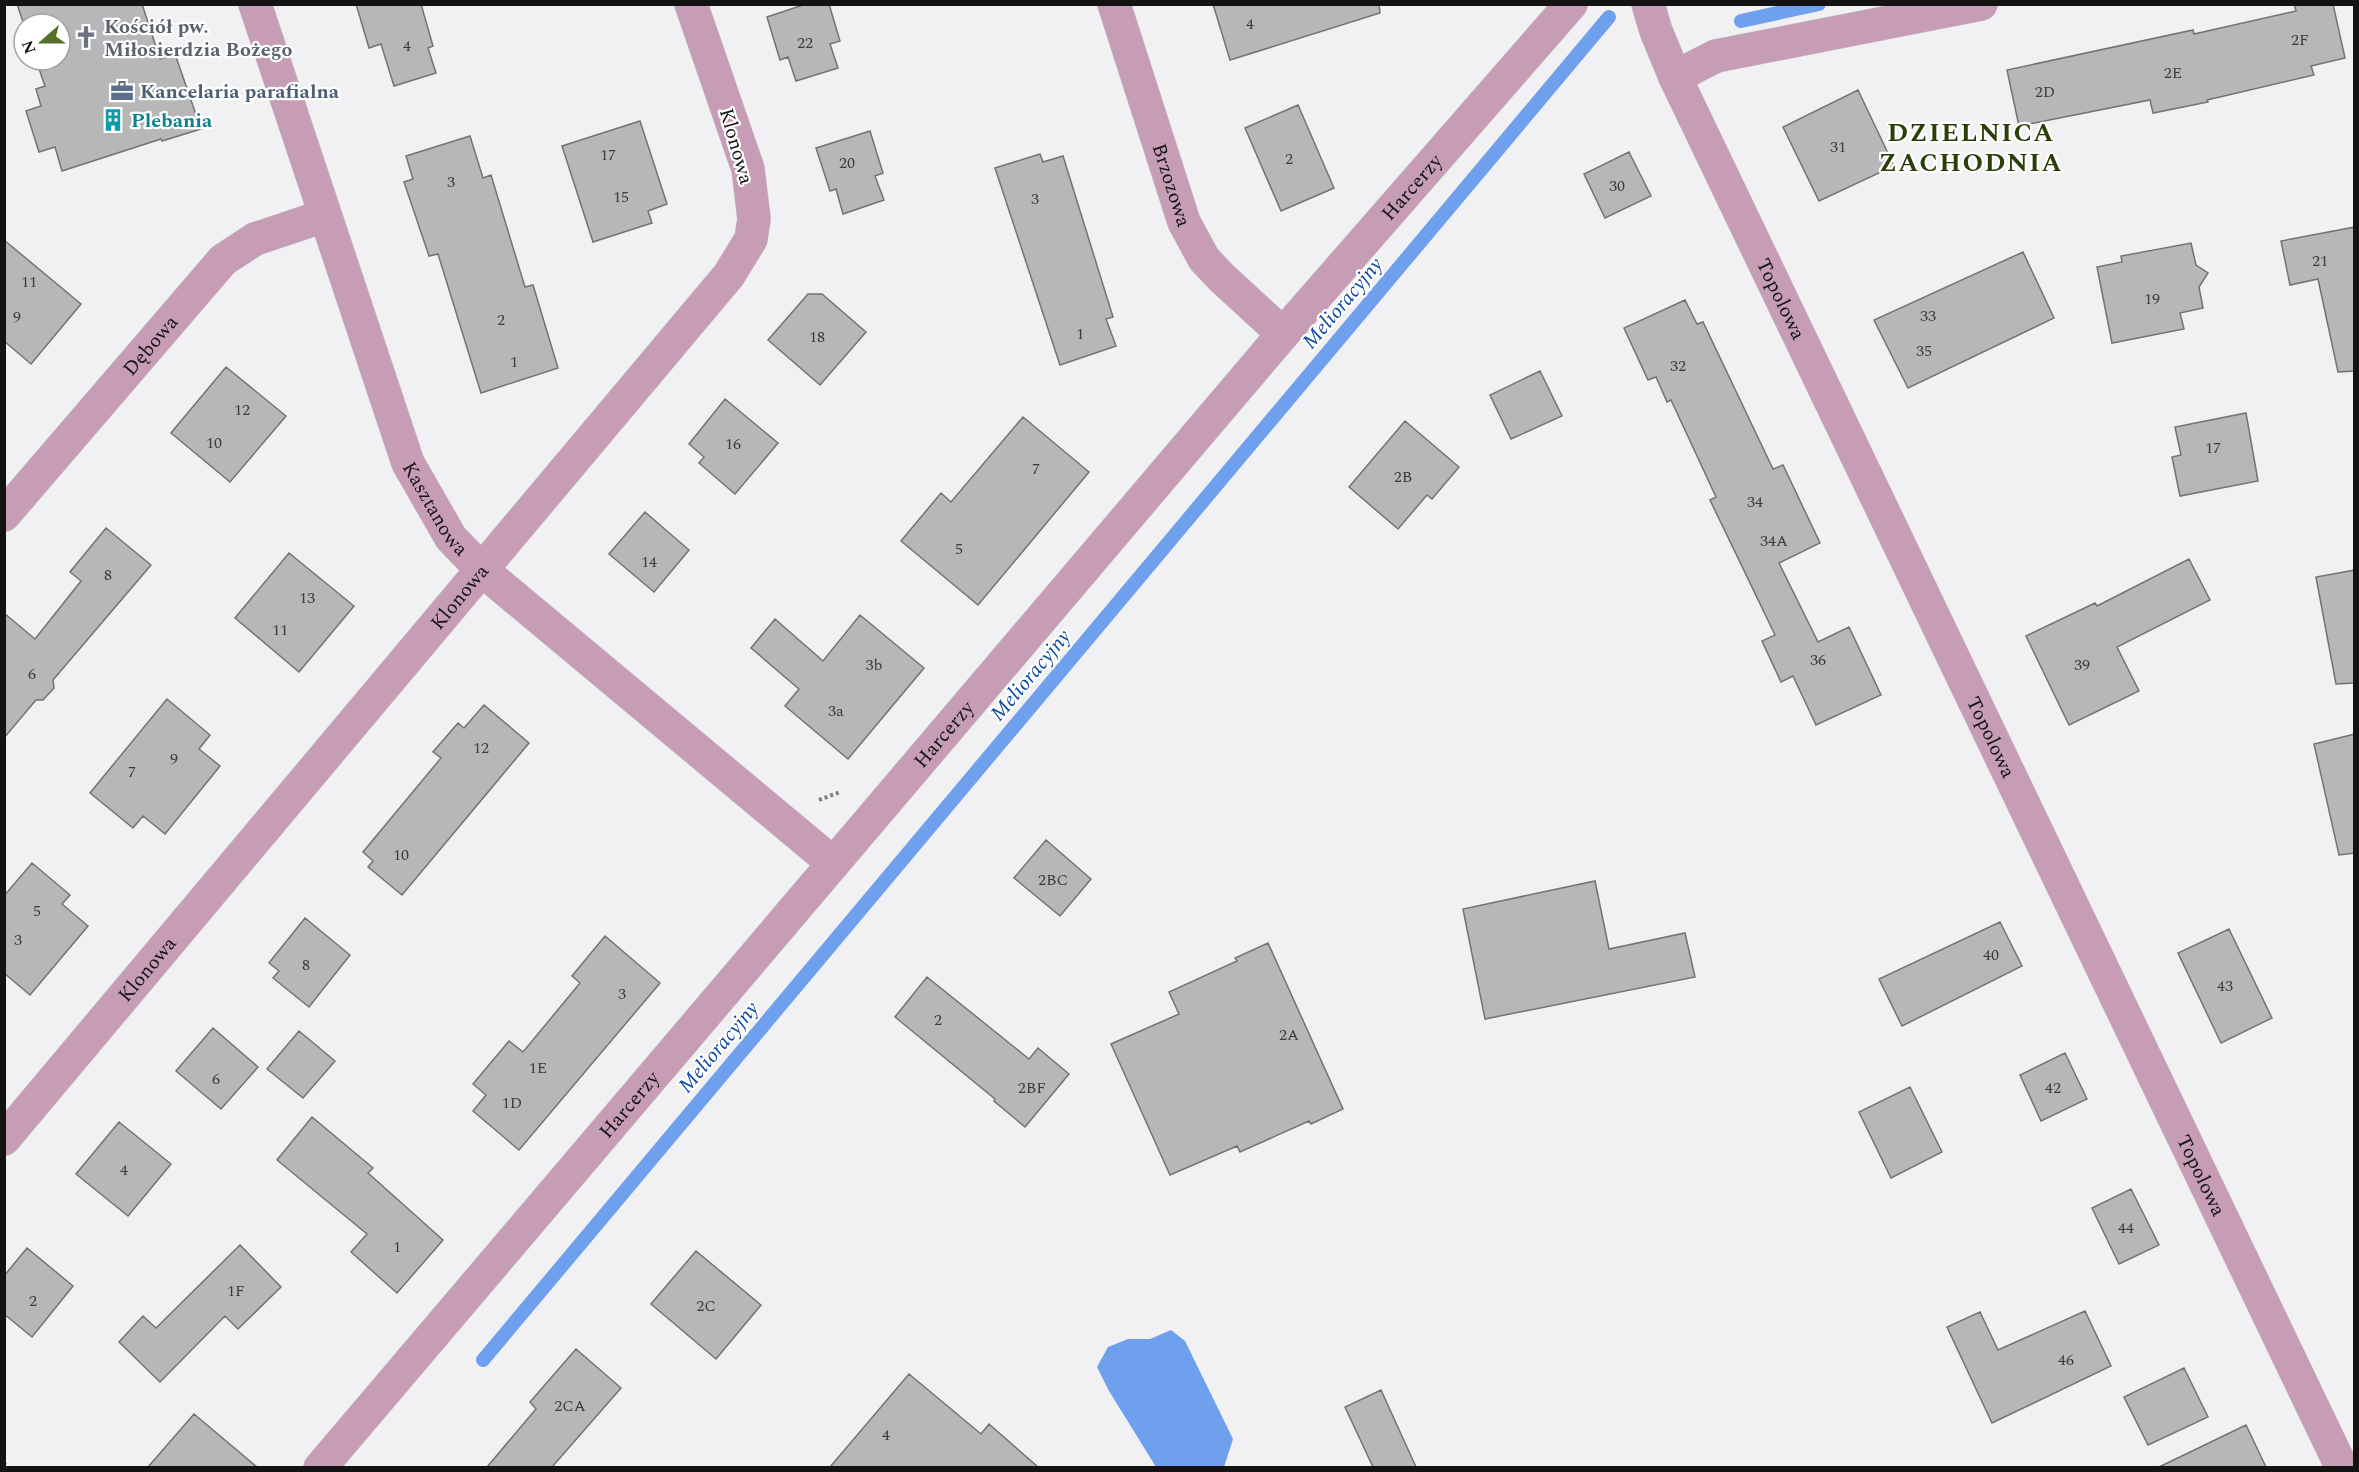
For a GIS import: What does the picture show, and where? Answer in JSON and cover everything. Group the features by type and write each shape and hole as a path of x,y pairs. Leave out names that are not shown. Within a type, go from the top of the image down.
{"street":[{"name":"Kasztanowa","path":"255,4 408,463 451,538 483,571 833,863"},
{"name":"Klonowa","path":"4,1139 483,571 729,275 751,239 754,219 748,170 691,4"},
{"name":"Brzozowa","path":"1114,4 1184,222 1204,259 1283,334"},
{"name":"Harcerzy","path":"320,1467 1283,334 1571,4"},
{"name":"Topolowa","path":"1648,4 1656,31 1675,77 2342,1467"},
{"path":"1675,77 1716,56 1981,4"},
{"name":"Dębowa","path":"4,515 223,260 255,239 324,216"}],"path":[{"path":"4,1462 6,1467"}],"water":[{"path":"1171,1330 1185,1341 1233,1439 1224,1467 1156,1467 1109,1391 1097,1367 1108,1347 1128,1339 1150,1339"}],"building":[{"name":"Plebania","path":"17,4 142,4 160,59 175,54 201,129 162,141 161,139 62,171 55,147 39,152 26,111 41,106 36,89 45,86 40,72 72,72 72,12 20,12"},
{"path":"356,4 421,4 433,46 428,48 436,73 394,86 381,44 369,48"},
{"path":"806,4 829,4 840,41 830,44 838,68 796,81 788,57 780,60 767,17"},
{"path":"1213,4 1379,4 1380,13 1230,60"},
{"path":"2294,4 2333,4 2345,58 2311,66 2314,75 2207,100 2208,102 2153,113 2150,100 2019,126 2007,70 2193,30 2194,34 2296,11"},
{"path":"1858,90 1894,166 1819,201 1783,127"},
{"path":"1298,105 1334,188 1281,211 1245,128"},
{"path":"640,121 667,204 648,211 652,223 593,242 562,146"},
{"path":"870,131 883,173 875,176 884,200 843,214 836,189 830,191 816,148"},
{"path":"470,136 483,178 491,175 525,287 533,285 558,368 481,393 438,254 429,256 404,182 413,179 406,156"},
{"path":"1629,152 1651,196 1605,218 1584,174"},
{"path":"1040,154 1043,162 1063,156 1113,317 1106,319 1116,346 1060,365 995,168"},
{"path":"2355,227 2355,371 2338,372 2318,279 2290,285 2281,241"},
{"path":"4,240 81,304 31,364 4,341"},
{"path":"2191,243 2196,265 2208,273 2199,287 2203,308 2180,313 2184,329 2112,343 2097,267 2122,262 2121,256"},
{"path":"2023,252 2054,318 1908,388 1874,320"},
{"path":"808,294 822,294 866,332 820,385 768,340"},
{"path":"1685,300 1697,324 1703,322 1773,469 1783,465 1820,543 1779,563 1818,642 1849,627 1881,695 1816,725 1793,676 1781,682 1762,641 1775,635 1710,500 1716,497 1671,400 1667,402 1656,377 1648,380 1624,328"},
{"path":"226,367 286,416 230,482 171,433"},
{"path":"1540,371 1562,416 1511,439 1490,395"},
{"path":"725,399 778,443 735,494 699,463 704,457 689,444"},
{"path":"2246,413 2258,481 2180,496 2172,457 2181,455 2175,427"},
{"path":"1023,417 1089,472 978,605 901,541 941,493 951,502"},
{"path":"1405,421 1459,467 1432,499 1427,495 1398,529 1349,487"},
{"path":"645,512 689,550 654,592 609,554"},
{"path":"106,528 151,565 53,680 54,688 43,700 36,700 4,738 4,613 35,639 81,581 70,572"},
{"path":"289,553 354,606 299,672 235,618"},
{"path":"2189,559 2210,600 2117,647 2139,691 2069,725 2026,636 2095,603 2097,606"},
{"path":"2355,570 2355,683 2336,684 2316,577"},
{"path":"860,615 924,668 848,759 785,706 799,689 751,648 775,619 823,661"},
{"path":"167,699 210,735 199,749 220,766 165,834 143,816 133,828 90,793"},
{"path":"484,705 529,743 402,895 368,867 373,861 363,852 441,758 433,752 458,723 464,728"},
{"path":"2355,734 2355,853 2339,855 2314,744"},
{"path":"1046,840 1091,879 1060,916 1014,878"},
{"path":"32,863 70,895 62,904 88,926 30,995 4,973 4,896"},
{"path":"1595,881 1609,949 1685,933 1695,977 1485,1019 1463,909"},
{"path":"305,918 350,955 309,1007 273,978 279,971 269,963"},
{"path":"2000,922 2022,966 1902,1026 1879,979"},
{"path":"2229,929 2272,1018 2221,1043 2178,953"},
{"path":"605,936 660,983 519,1150 473,1111 486,1095 473,1084 509,1041 523,1052 580,983 572,976"},
{"path":"1268,943 1343,1109 1311,1124 1309,1121 1240,1152 1237,1146 1170,1175 1111,1044 1179,1014 1169,992 1237,961 1235,958"},
{"path":"927,977 1029,1059 1038,1048 1069,1074 1025,1127 994,1101 995,1099 895,1017"},
{"path":"213,1028 258,1067 221,1109 176,1071"},
{"path":"299,1031 335,1061 303,1098 267,1069"},
{"path":"2065,1053 2087,1099 2041,1121 2020,1075"},
{"path":"1910,1087 1942,1152 1891,1178 1859,1112"},
{"path":"312,1117 373,1168 368,1173 443,1240 397,1293 351,1252 367,1234 277,1160"},
{"path":"119,1122 171,1164 128,1216 76,1174"},
{"path":"2131,1189 2159,1245 2119,1264 2092,1208"},
{"path":"240,1245 281,1287 238,1329 225,1316 160,1382 119,1342 143,1316 156,1328"},
{"path":"27,1248 73,1286 32,1337 4,1314 4,1276"},
{"path":"696,1251 761,1305 716,1359 651,1304"},
{"path":"2085,1311 2111,1366 1992,1423 1947,1327 1980,1312 1998,1350"},
{"path":"576,1349 621,1388 552,1467 487,1467 536,1409 530,1402"},
{"path":"2184,1368 2208,1417 2148,1445 2124,1397"},
{"path":"909,1374 981,1434 989,1424 1038,1467 830,1467"},
{"path":"1381,1390 1416,1467 1373,1467 1345,1407"},
{"path":"194,1414 257,1467 148,1467"},
{"path":"2246,1425 2266,1467 2159,1467"}],"waterway":[{"path":"1741,21 1819,4"},
{"name":"Melioracyjny","path":"483,1360 1609,17"}],"place":[{"name":"Kościół pw. Miłosierdzia Bożego","path":"86,37"},
{"name":"Kancelaria parafialna","path":"122,91"},
{"name":"Plebania","path":"113,120"}],"district":[{"name":"DZIELNICA ZACHODNIA","path":"1971,147"}]}
